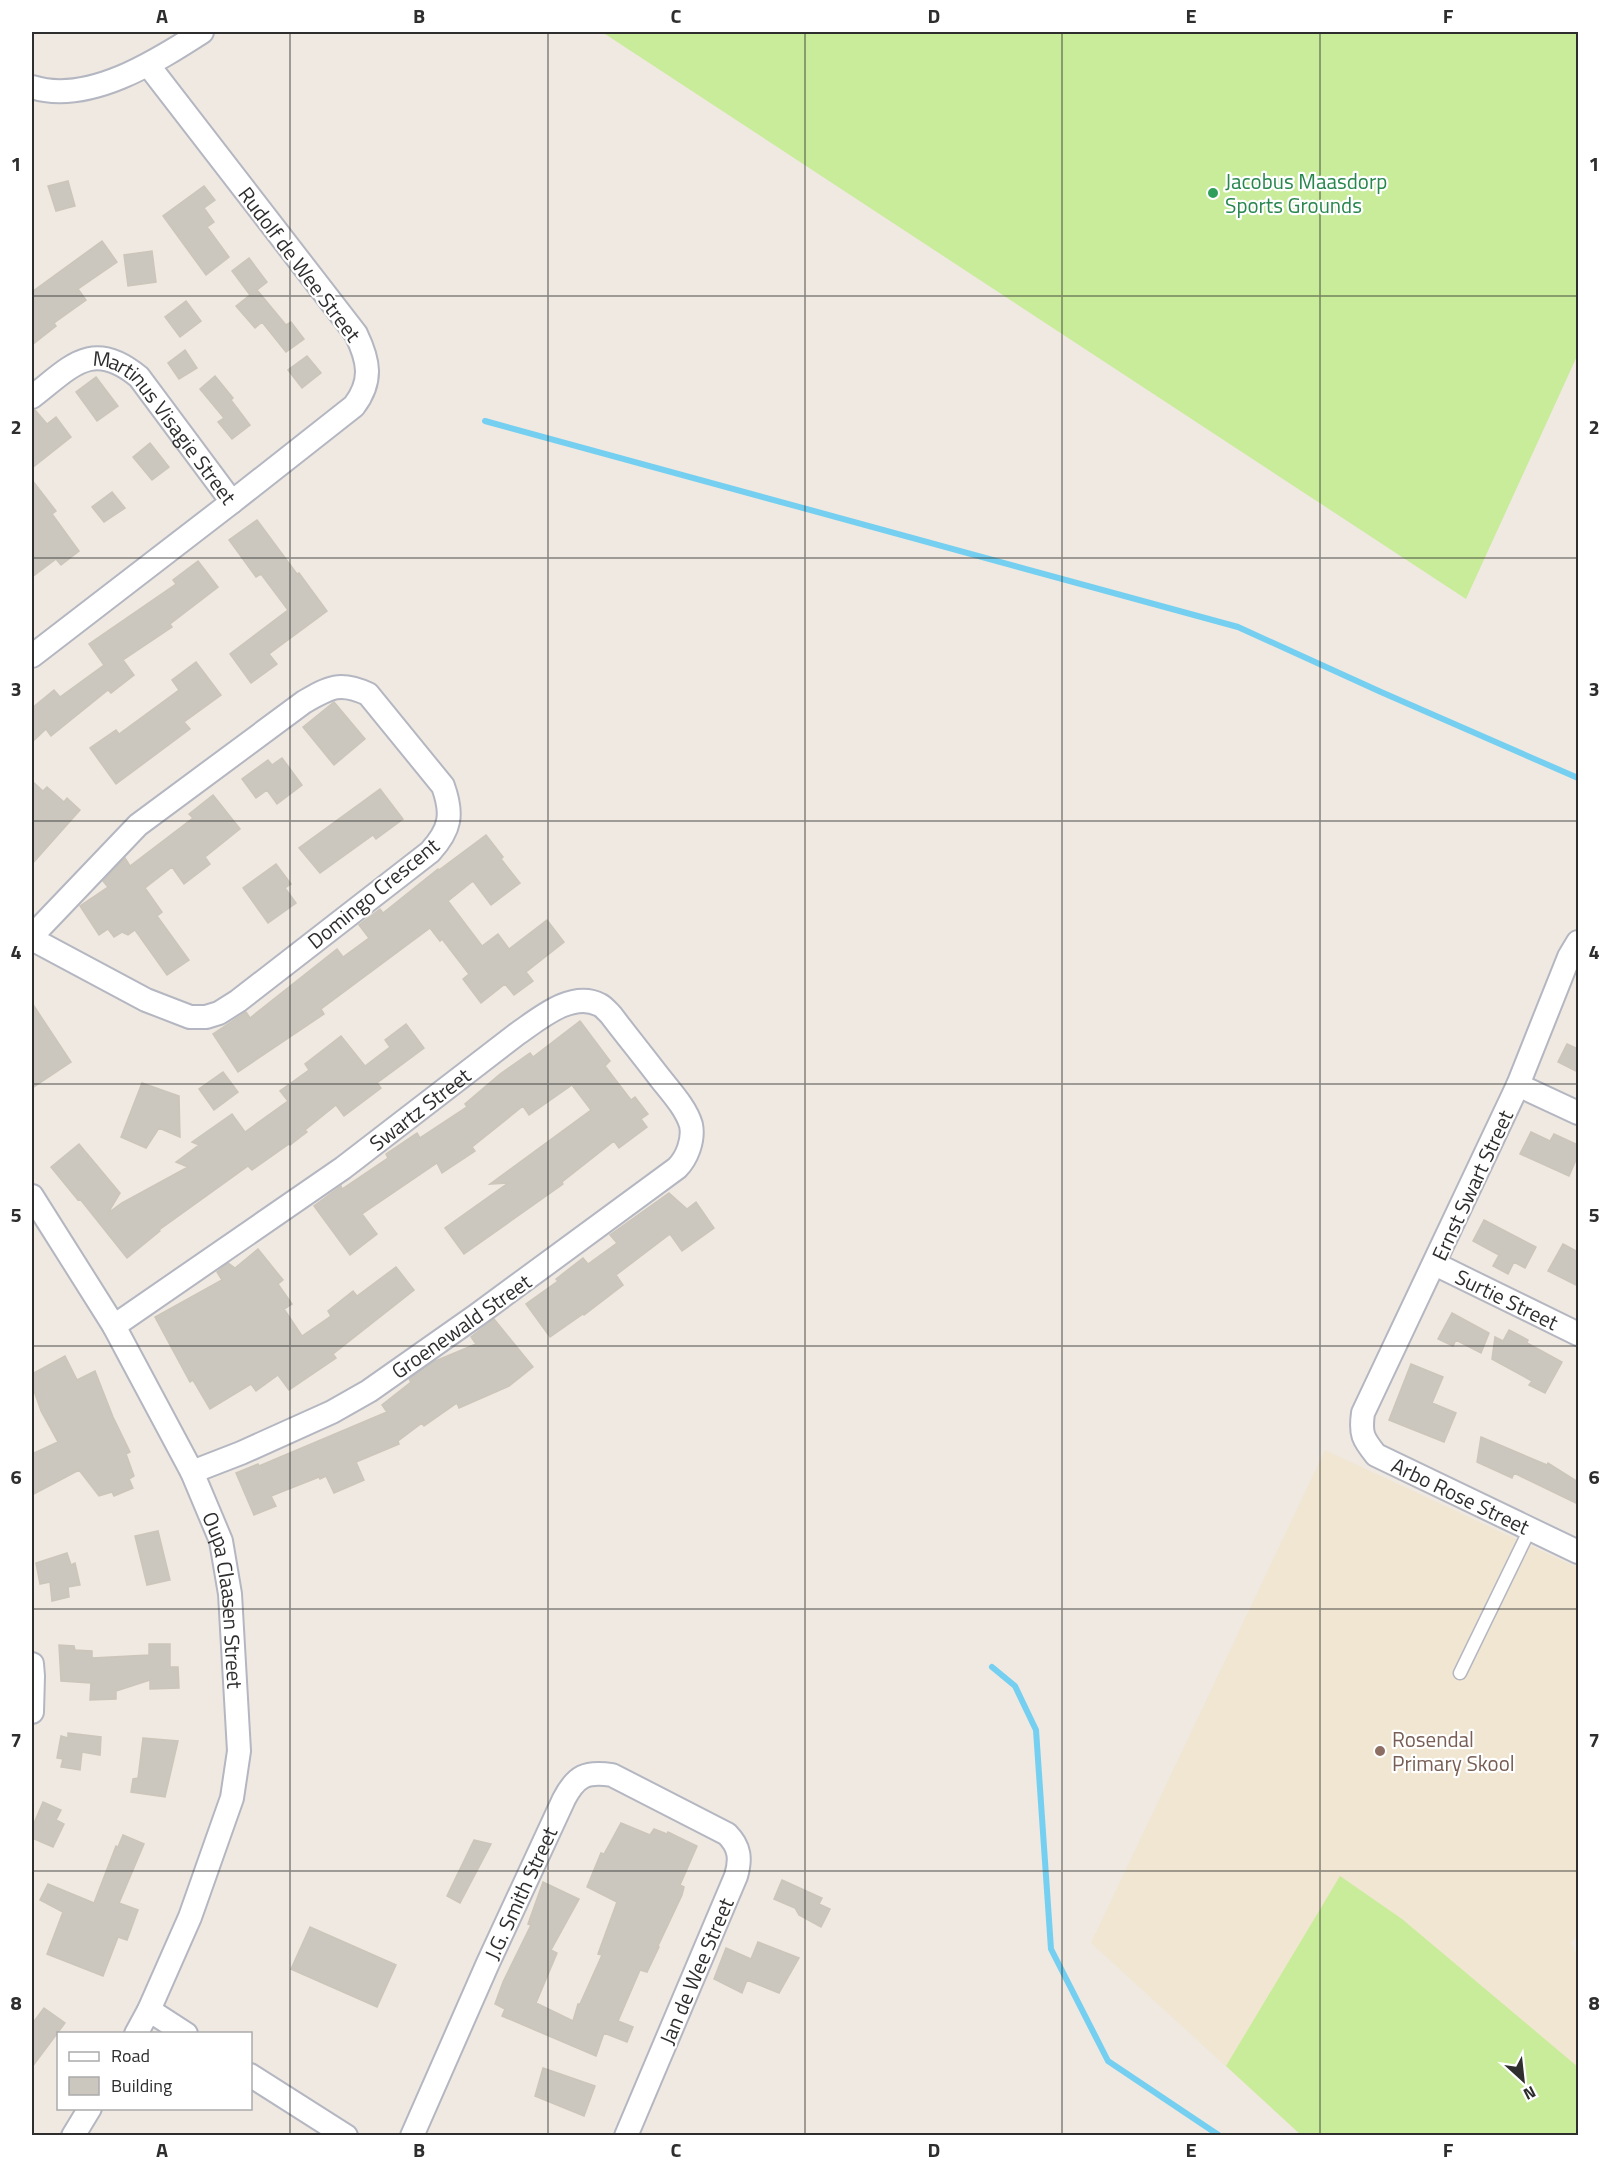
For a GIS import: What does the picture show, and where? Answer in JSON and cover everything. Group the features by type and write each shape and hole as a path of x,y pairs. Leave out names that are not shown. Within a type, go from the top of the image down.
{"street":[{"path":"32,87 57,92 79,92 149,66 202,32"},
{"name":"Rudolf de Wee Street","path":"149,66 356,334 363,349 367,369 366,386 354,406 232,502"},
{"name":"Martinus Visagie Street","path":"32,397 78,363 92,358 108,358 123,364 139,377 232,502 32,656"},
{"name":"Domingo Crescent","path":"340,686 352,687 368,694 443,786 449,805 449,819 445,833 430,852 238,1001 219,1013 206,1017 190,1017 146,1000 32,937 138,825 304,702 323,691 340,686"},
{"name":"Ernst Swart Street","path":"1361,1425 1362,1413 1435,1264 1474,1175 1518,1085 1569,957 1578,942"},
{"name":"Swartz Street","path":"114,1326 343,1168 517,1034 546,1014 570,1003 584,1000 600,1005 611,1015 678,1101 687,1117 691,1132"},
{"path":"1518,1085 1578,1113"},
{"name":"Groenewald Street","path":"192,1472 322,1417 369,1391 477,1316 677,1168 685,1160 691,1132"},
{"name":"Oupa Claasen Street","path":"32,1196 114,1326 192,1472 220,1541 230,1594 239,1751 232,1798 190,1917 137,2032"},
{"name":"Surtie Street","path":"1435,1264 1578,1334"},
{"name":"Arbo Rose Street","path":"1361,1425 1362,1435 1376,1455 1578,1552"},
{"path":"32,1664 32,1712"},
{"name":"J.G. Smith Street","path":"412,2136 488,1963 574,1782 584,1775 594,1773 612,1775 702,1820"},
{"name":"Jan de Wee Street","path":"634,2133 738,1869 739,1851 733,1840 702,1820"},
{"path":"149,2010 183,2032"},
{"path":"252,2076 346,2136"},
{"path":"73,2136 89,2110"}],"lane":[{"path":"1460,1673 1530,1529"}],"shaded area":[{"name":"Rosendal Primary Skool","path":"1325,1450 1578,1568 1578,1935 1571,1942 1578,1959 1578,2135 1301,2135 1091,1943"}],"green space":[{"name":"Jacobus Maasdorp Sports Grounds","path":"602,32 1578,32 1578,354 1466,599"},
{"path":"1340,1876 1402,1919 1578,2067 1578,2135 1301,2135 1226,2066"}],"building":[{"path":"68,181 75,206 56,211 48,186"},
{"path":"204,186 215,200 204,208 214,222 207,227 229,257 206,275 163,216"},
{"path":"102,241 117,262 78,289 86,300 54,323 56,326 32,345 32,292"},
{"path":"152,251 156,282 128,286 124,255"},
{"path":"249,258 267,282 257,290 286,325 291,322 304,339 286,352 262,322 255,328 236,306 250,295 232,271"},
{"path":"186,301 201,321 180,337 165,317"},
{"path":"185,350 197,368 179,379 168,363"},
{"path":"307,356 321,373 302,388 288,370"},
{"path":"215,376 233,398 231,400 250,425 232,439 218,422 224,418 200,389"},
{"path":"96,377 118,406 97,421 76,392"},
{"path":"32,410 35,410 47,424 56,417 71,437 32,468"},
{"path":"150,443 169,467 152,480 133,457"},
{"path":"32,480 56,511 52,514 79,551 61,565 56,559 32,577"},
{"path":"112,492 125,508 104,522 92,507"},
{"path":"257,520 327,611 269,654 277,664 251,683 230,654 288,610 261,574 256,577 229,540"},
{"path":"198,561 218,587 170,624 172,627 123,660 134,675 111,693 108,690 51,736 46,729 32,742 32,708 54,690 60,697 104,665 89,644 176,584 173,580"},
{"path":"196,662 221,695 184,722 190,729 116,784 90,748 116,730 119,734 179,690 172,680"},
{"path":"334,702 365,739 334,765 303,727"},
{"path":"282,758 302,785 277,804 267,790 256,798 242,779 268,760 272,765"},
{"path":"32,781 43,791 47,787 64,802 67,798 80,810 32,864"},
{"path":"380,789 403,819 376,839 373,835 320,873 299,848"},
{"path":"213,795 240,829 205,857 210,864 184,884 172,867 145,888 162,912 157,916 189,960 167,975 135,930 128,935 122,932 114,937 108,929 99,935 80,906 108,887 103,881 125,858 130,866 193,818 189,814"},
{"path":"486,835 520,883 491,905 473,881 448,901 482,946 498,934 509,949 547,920 564,942 526,972 533,981 514,995 505,984 481,1003 463,979 469,974 442,939 440,941 430,928 321,1009 324,1014 238,1072 213,1034 246,1012 250,1018 337,949 343,957 369,938 359,925 380,909 383,913 438,869"},
{"path":"276,864 291,884 285,888 296,903 268,923 243,888"},
{"path":"32,1003 71,1062 32,1088"},
{"path":"580,1021 610,1061 605,1066 631,1100 635,1097 648,1114 641,1119 647,1127 619,1148 614,1141 562,1182 563,1184 464,1254 445,1228 508,1183 490,1184 591,1110 572,1085 529,1115 523,1106 472,1147 475,1151 442,1173 437,1163 362,1214 377,1234 350,1255 314,1206 341,1186 342,1189 388,1158 386,1154 417,1133 420,1138 467,1107 465,1104 500,1074 530,1053 533,1057"},
{"path":"406,1024 424,1048 377,1083 381,1088 344,1116 336,1105 290,1145 252,1170 248,1166 159,1230 127,1258 51,1167 79,1144 120,1193 108,1213 188,1167 176,1162 199,1145 192,1142 232,1114 245,1132 288,1101 280,1091 309,1070 305,1064 341,1036 365,1066 390,1047 385,1040"},
{"path":"1567,1044 1578,1049 1578,1072 1558,1062"},
{"path":"223,1072 238,1092 214,1110 199,1089"},
{"path":"142,1083 179,1096 180,1137 159,1128 146,1148 121,1137"},
{"path":"1531,1132 1550,1141 1554,1134 1578,1145 1578,1155 1569,1176 1520,1154"},
{"path":"669,1193 687,1209 696,1202 714,1228 682,1251 670,1234 616,1275 623,1285 584,1315 550,1337 526,1304 558,1281 556,1279 583,1258 588,1264 617,1243 610,1235"},
{"path":"1484,1220 1536,1247 1525,1268 1514,1262 1508,1274 1493,1266 1499,1255 1473,1241"},
{"path":"1563,1244 1578,1252 1578,1286 1548,1271"},
{"path":"258,1249 283,1280 278,1284 292,1304 284,1309 302,1336 331,1316 328,1311 353,1291 357,1296 396,1267 414,1290 333,1354 336,1358 289,1390 278,1375 256,1391 251,1384 210,1409 193,1380 190,1382 155,1317 222,1280 217,1272 228,1263 235,1268"},
{"path":"1452,1313 1489,1333 1481,1353 1456,1340 1453,1346 1438,1339"},
{"path":"494,1319 533,1367 509,1386 459,1408 457,1403 424,1426 422,1423 398,1441 399,1444 356,1462 364,1480 334,1493 326,1476 320,1479 319,1477 271,1496 276,1506 254,1515 236,1473 258,1464 259,1466 387,1412 382,1405 411,1382 409,1379 433,1362 476,1344 471,1337"},
{"path":"1509,1330 1528,1340 1527,1343 1562,1362 1545,1393 1529,1385 1532,1381 1492,1359 1495,1337 1503,1341"},
{"path":"65,1356 77,1380 95,1371 130,1452 126,1454 134,1476 129,1479 133,1488 114,1496 112,1492 99,1496 79,1470 32,1495 32,1454 58,1442 41,1411 32,1385 32,1374"},
{"path":"1411,1364 1443,1377 1432,1403 1456,1413 1444,1442 1389,1420"},
{"path":"1481,1437 1547,1465 1548,1463 1578,1482 1578,1504 1514,1473 1512,1478 1477,1462"},
{"path":"158,1531 170,1580 147,1585 135,1536"},
{"path":"67,1553 71,1565 75,1563 80,1585 68,1587 69,1597 52,1601 50,1582 40,1584 36,1563"},
{"path":"149,1644 170,1644 170,1667 178,1667 179,1688 150,1689 150,1680 116,1691 116,1699 90,1700 91,1683 61,1681 59,1645 74,1646 75,1650 92,1651 92,1658 149,1655"},
{"path":"68,1733 101,1737 100,1755 82,1752 80,1770 61,1767 63,1759 57,1758 61,1736 68,1738"},
{"path":"143,1738 178,1741 165,1797 131,1792 133,1779 138,1778"},
{"path":"43,1802 61,1810 56,1820 64,1824 53,1847 32,1838 32,1828"},
{"path":"621,1823 650,1835 654,1829 667,1834 668,1832 697,1846 680,1885 684,1887 682,1895 659,1947 647,1972 640,1970 618,2021 633,2027 627,2042 604,2033 596,2056 502,2016 505,2009 495,2004 503,1982 531,1925 528,1924 543,1882 579,1899 551,1950 557,1953 536,2003 573,2021 578,2004 602,1955 598,1954 617,1902 587,1887 601,1853 604,1854"},
{"path":"123,1835 144,1844 119,1903 138,1910 127,1940 118,1937 103,1976 47,1954 63,1912 40,1900 48,1884 94,1903 116,1846 118,1847"},
{"path":"474,1840 491,1844 460,1903 447,1896"},
{"path":"782,1880 822,1898 819,1904 830,1909 821,1927 799,1915 795,1908 774,1899"},
{"path":"310,1927 396,1965 377,2007 291,1969"},
{"path":"758,1942 799,1958 779,1993 747,1980 742,1993 714,1979 726,1948 751,1959"},
{"path":"44,2008 65,2023 32,2067 32,2024"},
{"path":"543,2068 595,2086 584,2116 535,2096"}],"waterway":[{"path":"485,421 1238,627 1578,778"},
{"path":"992,1667 1015,1686 1036,1730 1051,1949 1108,2061 1220,2136"}],"place":[{"name":"Jacobus Maasdorp Sports Grounds","path":"1213,193"},
{"name":"Rosendal Primary Skool","path":"1380,1751"}]}
